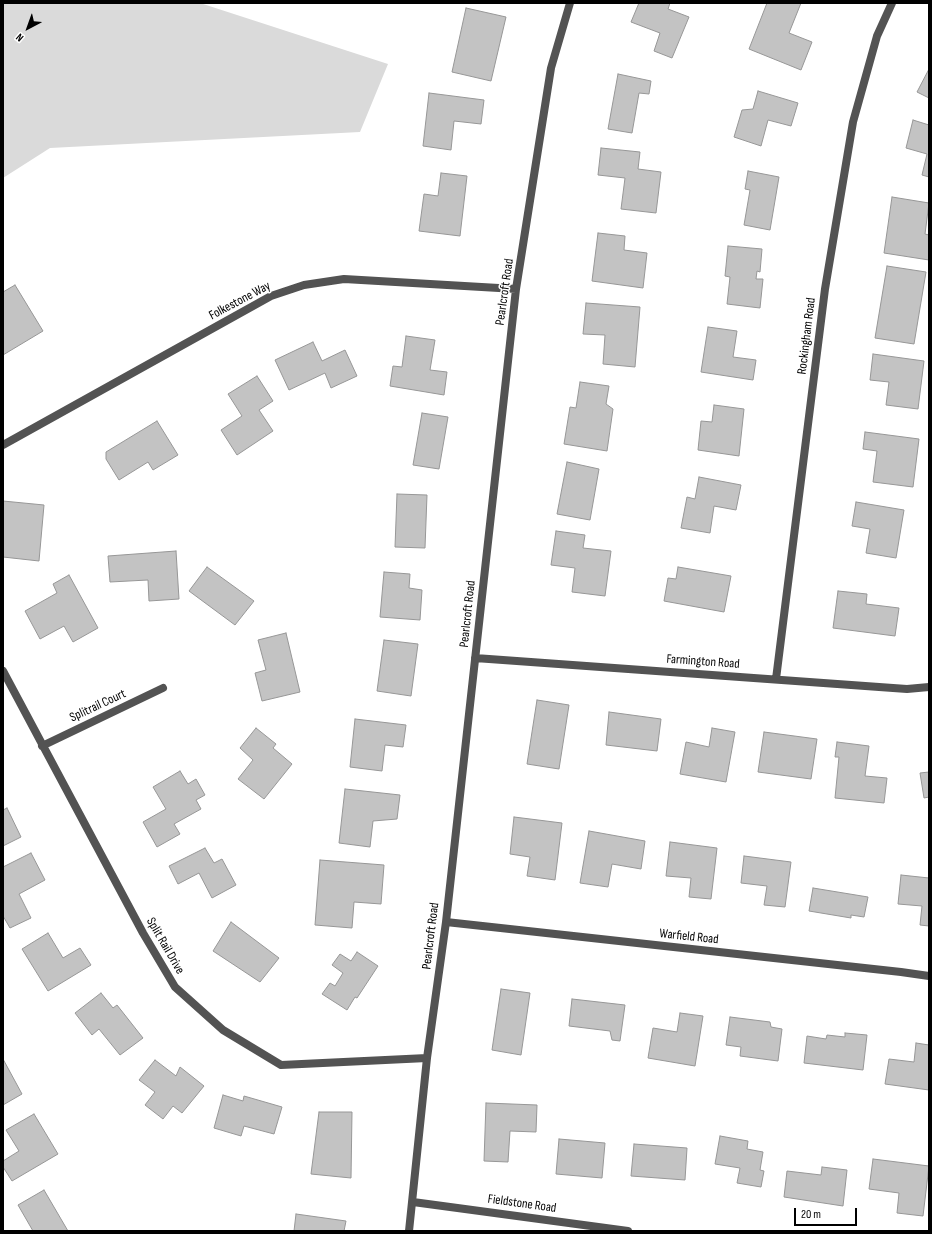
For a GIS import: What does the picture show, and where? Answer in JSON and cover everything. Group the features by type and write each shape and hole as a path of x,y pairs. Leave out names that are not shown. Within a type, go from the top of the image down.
{"street":[{"name":"Pearlcroft Road","path":"409,1231 427,1058 446,922 516,289 551,68 570,3"},
{"name":"Rockingham Road","path":"776,679 825,288 853,122 876,36 892,3"},
{"name":"Folkestone Way","path":"3,445 271,296 304,285 344,279 516,289"},
{"name":"Farmington Road","path":"475,658 908,689 929,687"},
{"name":"Split Rail Drive","path":"3,671 143,933 175,987 223,1030 281,1066 427,1058"},
{"name":"Splitrail Court","path":"42,746 163,688"},
{"name":"Warfield Road","path":"446,922 929,976"},
{"name":"Fieldstone Road","path":"413,1202 628,1231"}],"shaded area":[{"path":"3,3 200,3 388,64 360,132 50,148 3,178"}],"building":[{"path":"639,3 670,3 668,9 689,17 672,58 654,51 660,33 631,22"},
{"path":"767,3 801,3 789,33 812,42 801,70 749,49"},
{"path":"466,8 506,17 491,81 452,72"},
{"path":"929,69 929,98 917,92"},
{"path":"618,74 651,81 649,94 639,93 632,133 608,129"},
{"path":"758,91 798,103 791,126 768,120 761,146 734,137 742,110 753,109"},
{"path":"429,93 484,100 481,124 454,121 451,150 423,146"},
{"path":"913,120 929,125 929,177 922,175 927,154 906,148"},
{"path":"601,148 640,152 638,169 661,172 656,213 621,209 625,178 598,175"},
{"path":"748,171 779,177 770,230 744,225 750,190 745,189"},
{"path":"441,173 467,176 460,236 419,231 424,194 438,196"},
{"path":"892,197 929,203 925,234 929,235 929,260 884,253"},
{"path":"598,233 625,236 624,250 647,253 643,288 592,281"},
{"path":"728,246 762,249 760,272 757,271 756,279 763,279 760,308 727,304 730,277 725,276"},
{"path":"887,266 926,272 914,344 875,338"},
{"path":"15,285 43,331 3,355 3,292"},
{"path":"586,303 640,307 635,367 603,364 605,335 583,334"},
{"path":"708,327 737,331 733,357 756,360 753,380 701,372"},
{"path":"406,336 435,340 430,370 447,372 444,395 390,386 393,366 402,367"},
{"path":"313,342 322,361 345,350 357,376 331,388 325,373 289,390 275,360"},
{"path":"873,354 924,361 918,409 886,405 889,382 870,380"},
{"path":"257,376 273,401 259,410 273,431 237,455 221,430 242,416 228,394"},
{"path":"580,382 609,386 606,404 613,409 607,451 564,444 570,407 576,408"},
{"path":"714,405 744,409 739,456 698,450 701,421 712,422"},
{"path":"422,413 448,417 439,469 413,465"},
{"path":"157,421 178,455 153,470 148,462 119,480 106,459 106,452"},
{"path":"865,432 919,439 913,487 873,482 877,451 863,449"},
{"path":"567,462 599,469 590,520 557,514"},
{"path":"699,477 741,485 736,510 714,506 710,533 681,528 687,497 695,499"},
{"path":"397,494 427,495 425,548 395,547"},
{"path":"3,501 44,505 39,561 3,557"},
{"path":"856,502 904,510 896,558 866,553 870,529 852,526"},
{"path":"556,531 585,535 583,548 611,551 605,596 572,592 575,568 551,565"},
{"path":"176,551 179,599 149,601 148,580 110,582 108,556"},
{"path":"207,567 254,601 235,625 189,591"},
{"path":"678,567 731,576 724,612 664,601 668,578 676,579"},
{"path":"384,572 410,574 409,588 422,590 420,620 380,617"},
{"path":"69,575 98,628 73,642 64,626 40,639 25,611 57,593 53,584"},
{"path":"838,591 867,594 866,604 899,608 895,636 833,628"},
{"path":"286,633 300,692 262,701 255,673 266,670 258,640"},
{"path":"384,640 418,644 411,696 377,691"},
{"path":"537,700 569,705 559,769 527,764"},
{"path":"609,712 661,719 657,751 606,745"},
{"path":"355,719 406,725 403,747 385,745 382,771 350,767"},
{"path":"256,728 276,744 273,748 292,764 264,799 238,779 253,760 240,748"},
{"path":"712,728 735,732 726,782 680,774 686,742 709,747"},
{"path":"764,732 817,739 811,779 758,772"},
{"path":"837,742 869,746 865,776 887,778 884,803 835,798 839,757 835,757"},
{"path":"180,771 188,784 196,779 205,795 196,800 201,809 174,824 180,834 157,847 143,822 166,809 153,787"},
{"path":"929,772 929,797 924,798 920,773"},
{"path":"345,789 400,795 397,819 373,821 370,847 339,843"},
{"path":"7,808 21,837 3,846 3,810"},
{"path":"514,817 562,823 555,880 527,876 530,857 510,854"},
{"path":"589,831 645,841 641,869 612,864 608,887 580,883"},
{"path":"670,842 717,848 711,899 689,897 691,878 666,876"},
{"path":"205,848 214,863 222,859 236,885 212,898 199,873 178,884 169,866"},
{"path":"31,853 45,880 19,894 31,918 10,928 3,916 3,867"},
{"path":"744,856 791,862 785,907 764,905 767,886 741,883"},
{"path":"320,860 384,865 381,904 354,902 352,928 315,925"},
{"path":"901,875 929,878 929,926 920,925 922,906 898,904"},
{"path":"813,888 868,897 864,917 851,915 851,918 809,911"},
{"path":"231,922 279,958 260,982 213,951"},
{"path":"48,933 63,958 80,948 91,965 48,991 22,949"},
{"path":"357,952 378,966 357,998 355,997 347,1010 322,994 330,983 335,986 343,973 332,965 340,954 351,961"},
{"path":"501,989 530,993 521,1055 492,1050"},
{"path":"101,993 113,1008 117,1005 143,1038 120,1055 99,1029 92,1035 75,1013"},
{"path":"572,999 625,1005 620,1041 612,1040 610,1031 569,1026"},
{"path":"680,1013 703,1016 695,1066 648,1058 653,1028 677,1032"},
{"path":"730,1017 770,1022 771,1027 782,1029 778,1061 740,1056 741,1047 726,1045"},
{"path":"845,1033 867,1035 863,1070 804,1063 807,1036 826,1039 827,1035 845,1037"},
{"path":"916,1043 929,1045 929,1090 885,1084 889,1059 914,1062"},
{"path":"3,1059 22,1094 3,1105"},
{"path":"155,1060 176,1076 180,1067 204,1086 182,1113 173,1106 163,1119 145,1105 155,1092 139,1080"},
{"path":"223,1095 243,1101 244,1096 282,1107 274,1134 244,1126 241,1136 214,1128"},
{"path":"486,1103 537,1105 536,1132 510,1131 508,1162 484,1161"},
{"path":"319,1112 352,1112 351,1178 311,1174"},
{"path":"34,1114 58,1154 12,1181 3,1167 3,1161 19,1151 6,1130"},
{"path":"720,1136 748,1141 747,1149 763,1152 760,1170 764,1171 761,1187 737,1183 740,1168 715,1164"},
{"path":"559,1139 605,1143 602,1178 556,1174"},
{"path":"634,1144 687,1148 685,1180 631,1176"},
{"path":"873,1159 929,1166 923,1216 897,1213 899,1193 869,1189"},
{"path":"822,1167 847,1170 843,1206 784,1197 787,1171 821,1175"},
{"path":"44,1190 68,1231 33,1231 18,1205"},
{"path":"296,1214 346,1221 344,1231 294,1231"}]}
